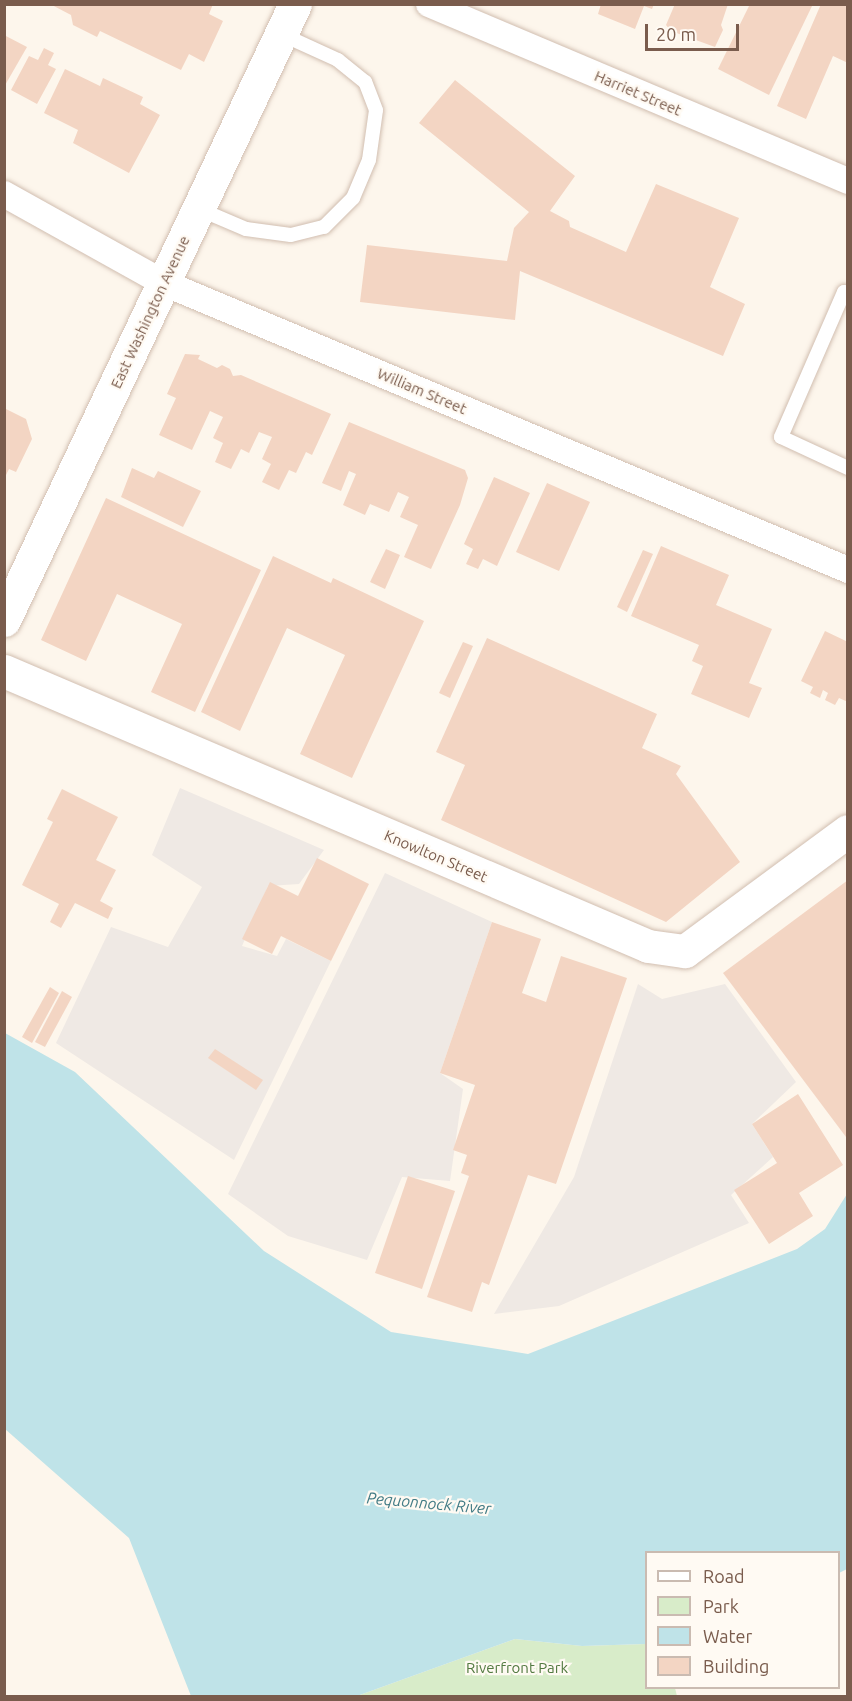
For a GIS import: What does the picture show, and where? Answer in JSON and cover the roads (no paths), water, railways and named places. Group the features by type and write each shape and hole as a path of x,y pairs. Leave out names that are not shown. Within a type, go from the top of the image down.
{"main road":[{"name":"East Washington Avenue","path":"4,620 295,4"},
{"name":"Knowlton Street","path":"4,670 648,946 685,951 848,831"}],"street":[{"name":"Harriet Street","path":"429,4 848,181"},
{"name":"William Street","path":"4,194 164,283 848,570"}],"lane":[{"path":"199,209 246,229 291,235 324,227 353,198 369,160 376,110 365,82 338,60 281,34"},
{"path":"848,293 844,292 781,437 848,468"}],"water":[{"name":"Pequonnock River","path":"5,1033 75,1072 264,1251 391,1332 528,1354 797,1249 825,1229 847,1194 847,1569 840,1572 840,1551 645,1551 645,1644 582,1646 515,1639 357,1696 191,1696 129,1538 5,1429"}],"park label":[{"name":"Riverfront Park","path":"517,1668"}]}
